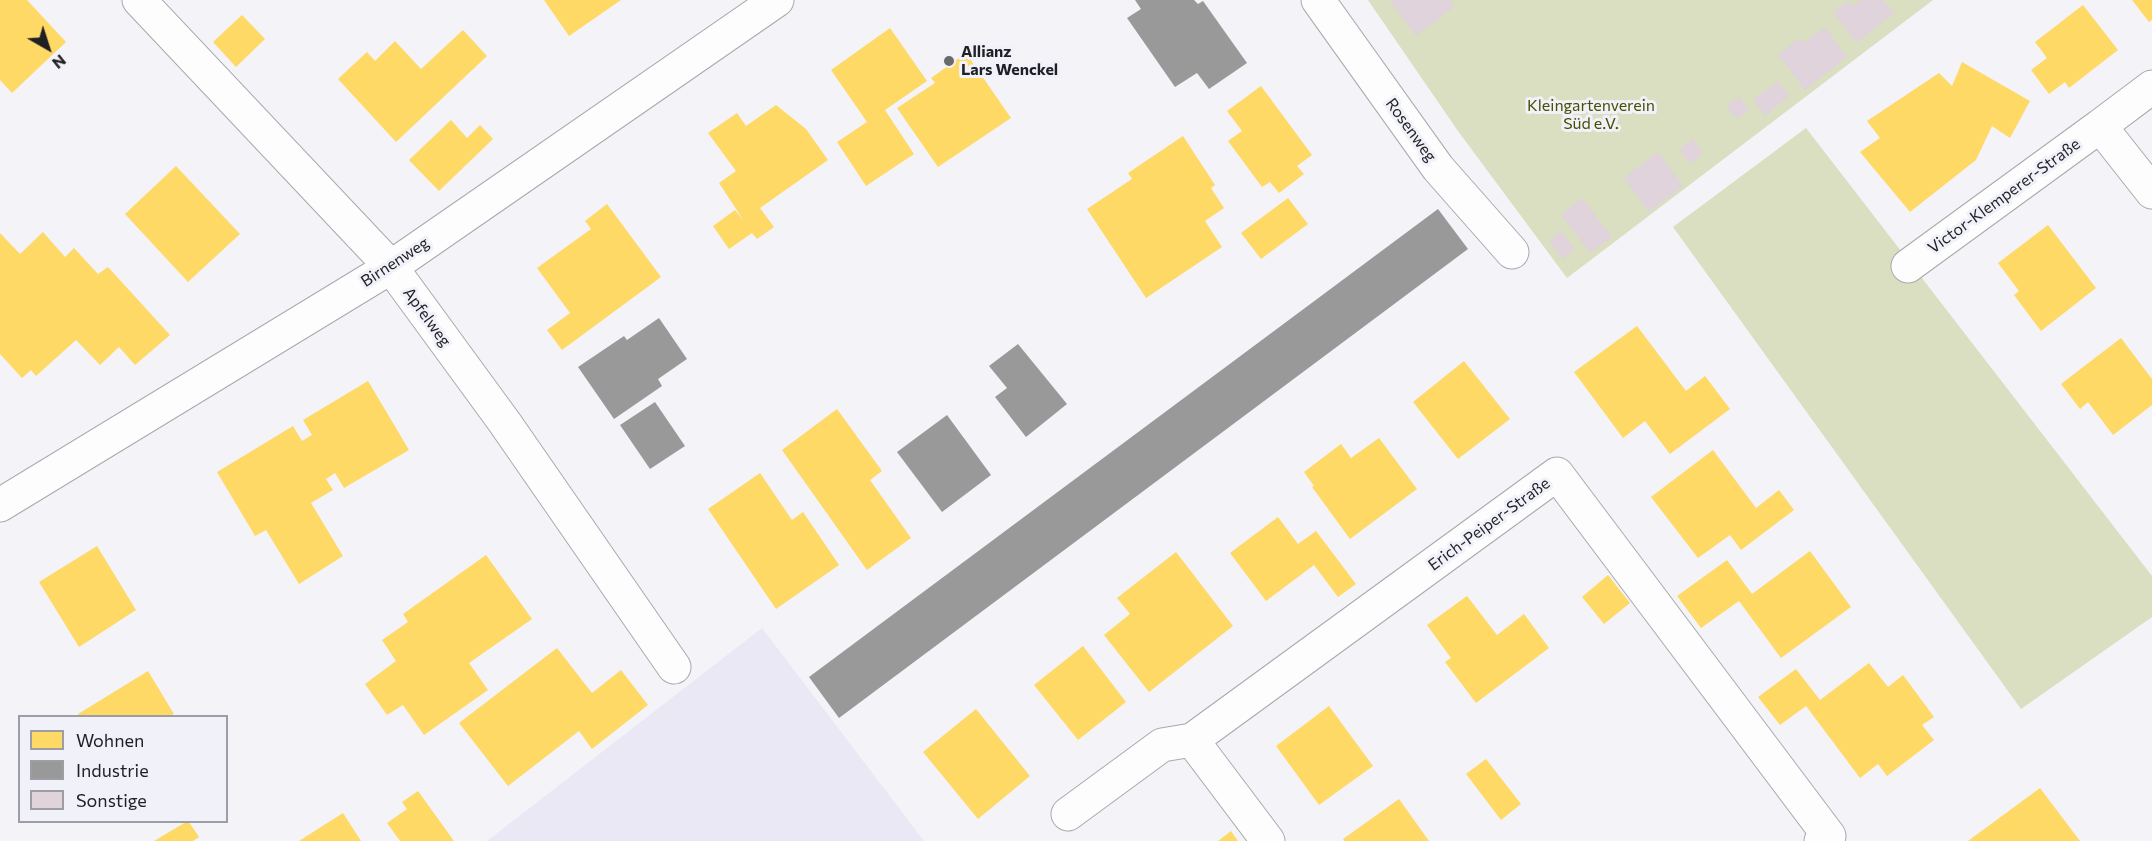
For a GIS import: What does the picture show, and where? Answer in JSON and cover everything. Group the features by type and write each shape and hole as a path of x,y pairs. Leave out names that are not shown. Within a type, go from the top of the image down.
{"street":[{"name":"Apfelweg","path":"139,0 391,267 505,423 674,666"},
{"name":"Birnenweg","path":"0,505 391,267 777,0"},
{"name":"Rosenweg","path":"1318,0 1438,168 1512,252"},
{"name":"Victor-Klemperer-Straße","path":"1908,266 2152,87"},
{"path":"2100,126 2152,192"},
{"name":"Erich-Peiper-Straße","path":"1068,814 1162,745 1192,740 1557,474 1829,836 1821,841"},
{"path":"1192,740 1268,841"}],"shaded area":[{"path":"762,628 924,841 487,841"}],"green space":[{"name":"Kleingartenverein Süd e.V.","path":"1368,0 1933,0 1567,278 1458,131"},
{"path":"1806,128 2152,576 2152,617 2021,709 1673,227"}],"building: Wohnen":[{"path":"0,0 27,0 66,42 12,93 0,80"},
{"path":"544,0 621,0 569,36"},
{"path":"2132,0 2152,0 2152,20 2149,22"},
{"path":"2083,5 2118,50 2069,88 2065,82 2049,94 2031,70 2047,58 2035,42"},
{"path":"242,15 265,39 236,67 213,42"},
{"path":"890,28 927,81 885,110 914,154 866,186 837,142 867,122 831,70"},
{"path":"463,30 487,56 396,142 338,79 367,52 375,61 395,41 421,69"},
{"path":"966,53 1011,118 938,167 897,108 935,83 931,78"},
{"path":"1962,62 2030,101 2010,138 1992,126 1976,160 1910,212 1860,152 1880,138 1867,121 1939,73 1952,86"},
{"path":"1261,86 1312,155 1297,166 1304,174 1279,193 1270,182 1262,187 1228,141 1242,131 1227,111"},
{"path":"776,105 806,129 828,160 760,208 774,227 757,239 752,233 729,249 713,226 735,210 744,221 719,183 736,171 708,133 737,113 746,126"},
{"path":"451,120 467,138 480,125 493,139 439,191 409,160"},
{"path":"1183,136 1215,185 1211,188 1224,208 1205,221 1222,247 1146,298 1087,209 1132,179 1128,173"},
{"path":"176,166 240,234 188,282 125,214"},
{"path":"1288,198 1308,224 1261,259 1241,233"},
{"path":"607,204 661,277 562,350 547,330 570,313 537,268 591,229 585,221"},
{"path":"2048,225 2096,288 2041,331 2014,295 2019,291 1998,263"},
{"path":"43,232 65,257 74,248 98,274 108,267 170,335 135,365 119,347 100,365 76,340 36,376 31,370 22,378 0,354 0,233 20,254"},
{"path":"1637,326 1686,391 1705,376 1730,409 1670,454 1645,421 1623,438 1574,372"},
{"path":"2121,338 2152,379 2152,405 2113,435 2088,402 2080,409 2061,384"},
{"path":"1464,361 1510,419 1458,459 1413,402"},
{"path":"368,381 409,450 344,488 335,473 326,479 333,490 311,503 343,556 299,584 266,530 255,536 217,472 293,426 302,441 312,435 303,420"},
{"path":"837,409 882,471 870,480 911,538 867,570 782,450"},
{"path":"1379,438 1417,489 1350,539 1312,487 1314,486 1304,472 1341,444 1351,458"},
{"path":"1713,450 1756,508 1779,490 1794,510 1741,550 1730,535 1698,558 1651,497"},
{"path":"760,473 792,520 803,512 839,565 776,609 708,509"},
{"path":"1278,517 1298,544 1316,531 1356,584 1338,597 1314,565 1266,601 1230,553"},
{"path":"97,546 136,610 79,647 39,582"},
{"path":"1810,551 1851,607 1781,658 1739,601 1701,628 1677,596 1727,560 1752,594"},
{"path":"1176,552 1233,626 1149,692 1104,635 1130,614 1117,598"},
{"path":"486,555 532,619 469,663 488,690 424,735 403,705 387,715 365,684 396,661 382,640 408,622 403,614"},
{"path":"1608,575 1630,603 1604,624 1582,597"},
{"path":"1467,596 1497,635 1524,614 1549,648 1476,703 1445,662 1451,658 1427,625"},
{"path":"1083,646 1126,702 1078,740 1034,685"},
{"path":"557,648 592,693 621,670 648,705 592,749 579,731 508,786 459,723"},
{"path":"1869,663 1888,687 1903,675 1934,717 1922,725 1934,740 1887,776 1878,764 1860,778 1806,706 1780,725 1758,697 1796,669 1820,700"},
{"path":"148,671 174,714 78,715"},
{"path":"1329,706 1373,766 1319,805 1276,746"},
{"path":"976,709 1030,776 978,819 923,752"},
{"path":"1486,759 1521,804 1501,820 1466,774"},
{"path":"2040,788 2080,841 1968,841"},
{"path":"418,791 454,841 400,841 387,823 407,809 402,802"},
{"path":"1399,799 1429,841 1344,841 1343,839"},
{"path":"343,813 361,841 299,841"},
{"path":"184,823 190,823 199,837 193,841 154,841"},
{"path":"1231,831 1238,841 1218,841"}],"building: Industrie":[{"path":"1135,0 1194,0 1198,4 1203,1 1247,63 1209,89 1197,73 1175,87 1127,18 1141,9"},
{"path":"1438,209 1468,249 839,718 809,677"},
{"path":"659,318 687,359 658,379 662,386 614,419 578,367 624,336 627,340"},
{"path":"1018,344 1067,404 1026,437 995,397 1007,388 989,366"},
{"path":"655,402 685,446 650,469 620,425"},
{"path":"947,415 991,475 942,512 897,452"}],"building: Sonstige":[{"path":"1394,0 1450,0 1455,6 1416,36 1391,3"},
{"path":"1861,0 1883,0 1894,13 1856,43 1833,12 1849,1 1853,6"},
{"path":"1825,27 1847,57 1805,90 1778,55 1799,38 1803,43"},
{"path":"1778,81 1789,96 1765,116 1753,100"},
{"path":"1739,97 1749,110 1737,119 1726,106"},
{"path":"1693,139 1703,154 1690,164 1679,149"},
{"path":"1658,152 1683,186 1649,212 1624,178"},
{"path":"1582,198 1612,237 1590,253 1561,215"},
{"path":"1561,231 1575,249 1563,259 1549,241"}],"place":[{"name":"Allianz Lars Wenckel","path":"949,61"}]}
